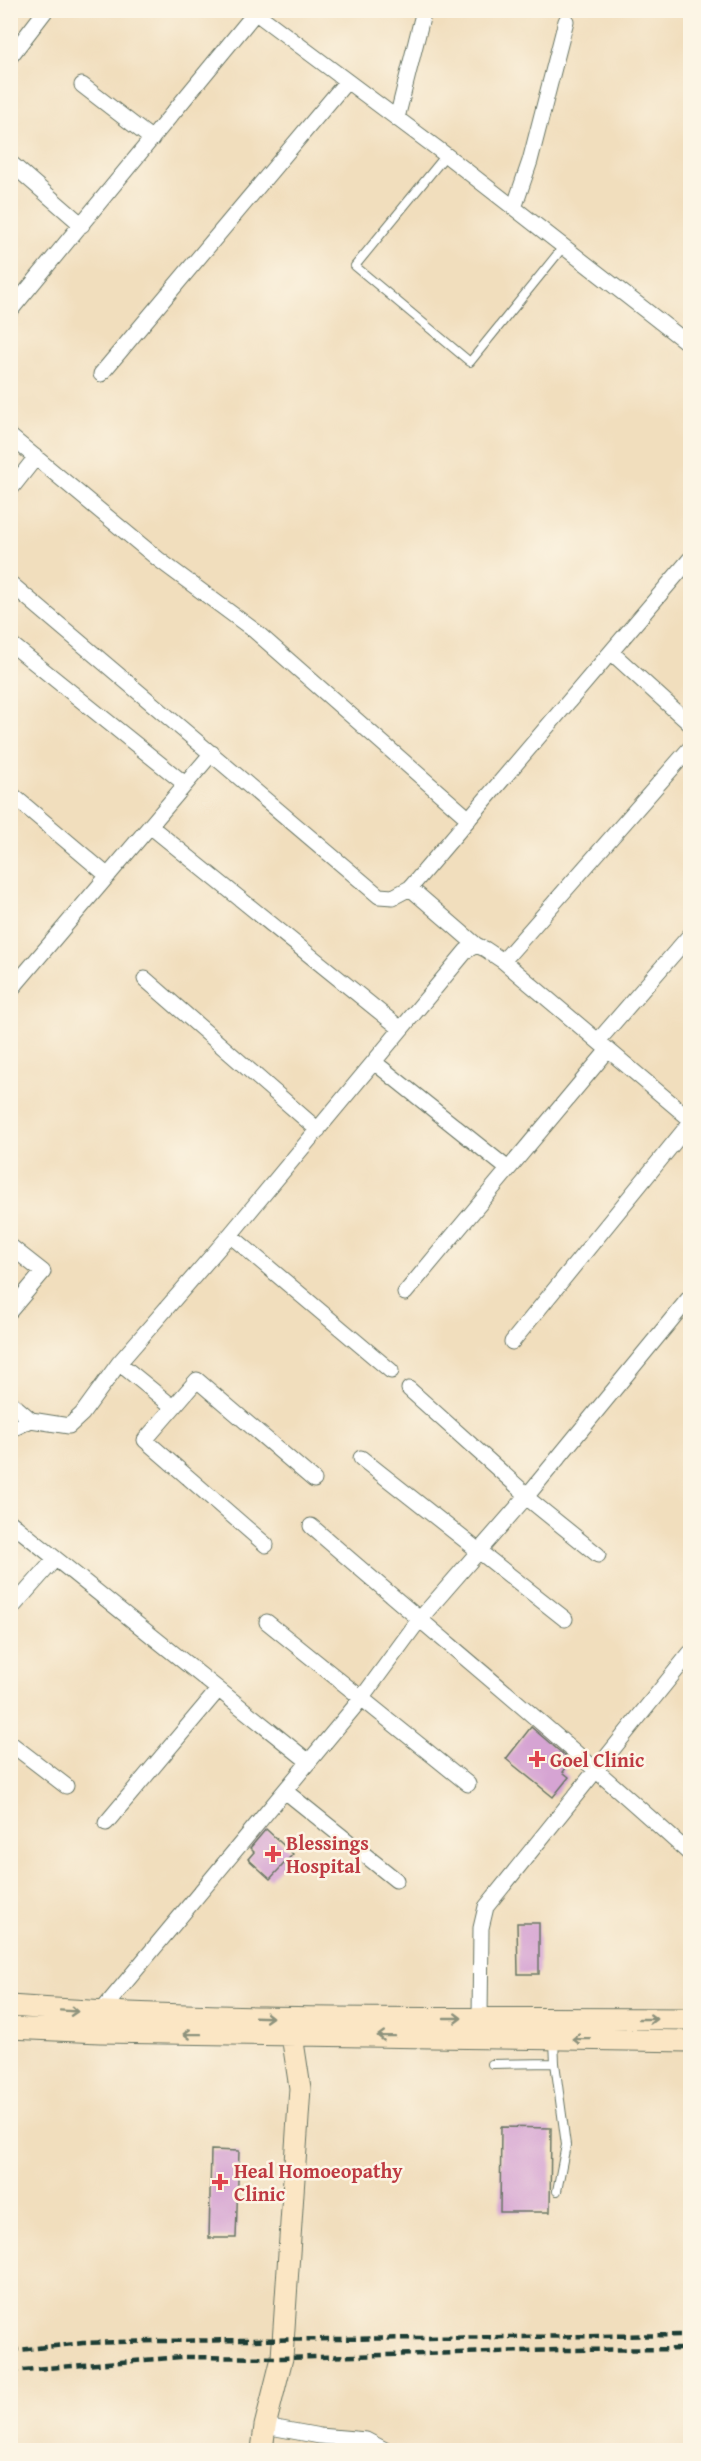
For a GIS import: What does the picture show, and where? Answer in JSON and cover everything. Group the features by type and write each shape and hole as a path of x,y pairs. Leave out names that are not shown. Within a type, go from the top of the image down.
{"street":[{"path":"10,57 46,10"},
{"path":"397,118 424,10"},
{"path":"12,307 82,225 254,12 446,155 690,345"},
{"path":"514,208 530,161 567,16"},
{"path":"101,374 347,81"},
{"path":"82,85 152,139"},
{"path":"13,165 82,225"},
{"path":"10,436 158,559 255,631 470,819"},
{"path":"10,490 36,457"},
{"path":"10,582 379,896 393,897 410,888 690,559"},
{"path":"10,643 185,784"},
{"path":"611,652 690,724"},
{"path":"503,961 690,748"},
{"path":"10,991 212,753"},
{"path":"12,799 108,876"},
{"path":"150,826 401,1029"},
{"path":"410,888 476,945 503,961 690,1121 512,1342"},
{"path":"405,1293 508,1169 690,935"},
{"path":"10,1402 31,1420 69,1426 82,1414 119,1363 230,1235 466,951 476,945"},
{"path":"145,979 318,1130"},
{"path":"374,1062 508,1169"},
{"path":"230,1235 391,1371"},
{"path":"10,1246 43,1272 10,1311"},
{"path":"100,2013 361,1699 419,1620 526,1497 690,1297"},
{"path":"119,1363 173,1407"},
{"path":"266,1545 145,1440 197,1380 314,1480"},
{"path":"409,1389 527,1495 526,1497 598,1555"},
{"path":"10,1430 31,1420"},
{"path":"361,1458 477,1552 565,1619"},
{"path":"10,1522 309,1762"},
{"path":"311,1526 597,1769 690,1854"},
{"path":"10,1610 55,1559"},
{"path":"267,1622 468,1784"},
{"path":"480,2018 481,1928 486,1907 690,1653"},
{"path":"106,1823 218,1690"},
{"path":"10,1743 66,1786"},
{"path":"285,1791 396,1881"},
{"path":"10,2006 291,2027 554,2028 690,2019"},
{"path":"10,2028 100,2032 291,2027 480,2018 554,2028 690,2041"},
{"path":"262,2451 265,2426 282,2358 300,2088 291,2027"},
{"path":"255,2451 265,2426"},
{"path":"265,2426 320,2436 366,2440 385,2451"}],"lane":[{"path":"446,155 355,266 470,362 564,246"},
{"path":"554,2028 555,2063 566,2145 557,2191"},
{"path":"492,2064 555,2063"}],"building":[{"path":"531,1727 571,1761 563,1772 569,1777 553,1797 506,1759"},
{"path":"266,1829 293,1854 270,1879 248,1859 254,1852 250,1848"},
{"path":"517,1923 539,1923 539,1974 518,1974"},
{"path":"501,2127 551,2128 550,2212 500,2212"},
{"path":"211,2150 239,2151 236,2238 209,2238"}],"railway":[{"path":"10,2351 83,2343 158,2341 690,2335"},
{"path":"10,2371 182,2357 282,2358 561,2350 690,2349"}],"place":[{"name":"Goel Clinic","path":"537,1759"},
{"name":"Blessings Hospital","path":"273,1854"},
{"name":"Heal Homoeopathy Clinic","path":"220,2182"}]}
